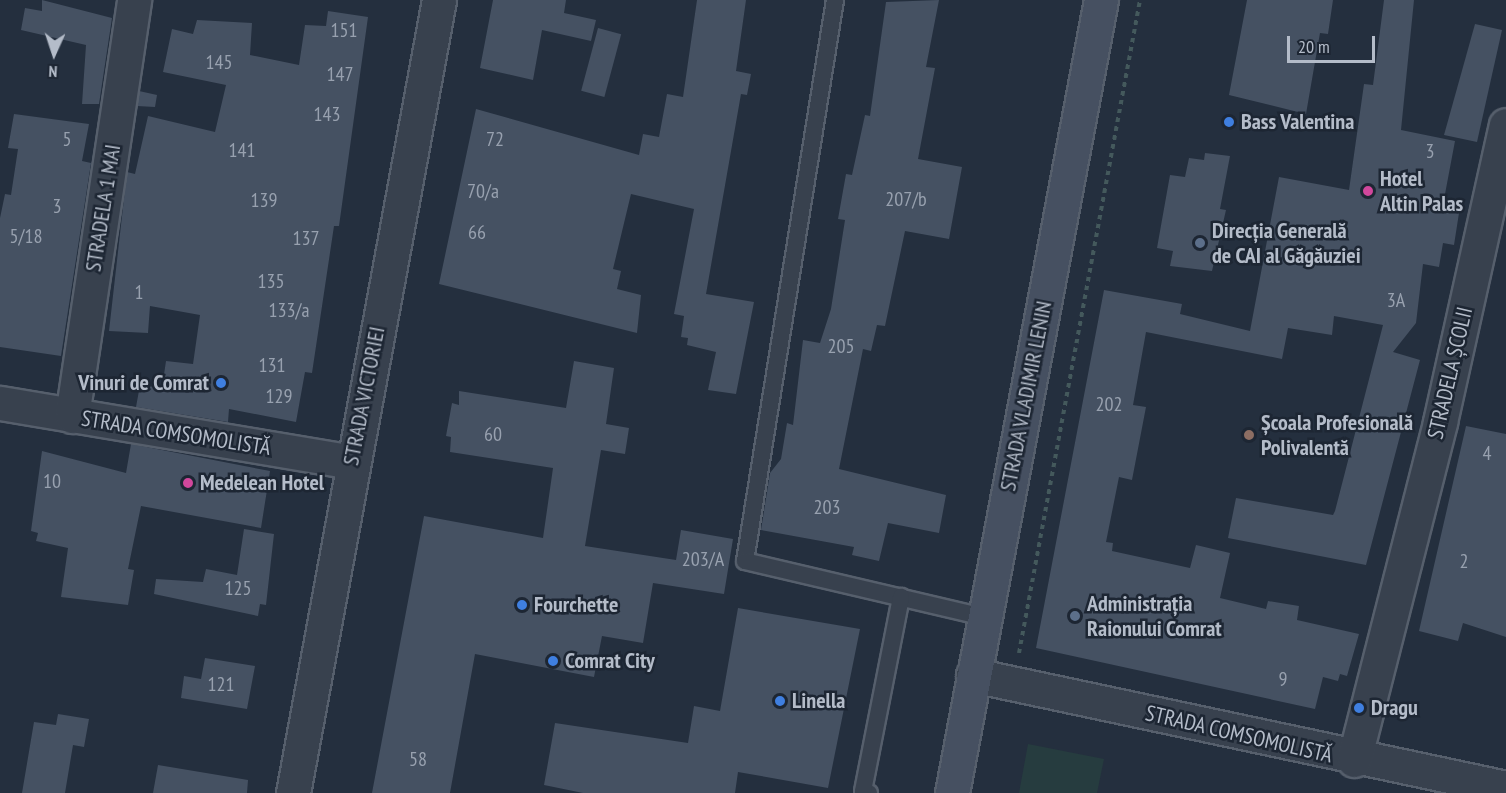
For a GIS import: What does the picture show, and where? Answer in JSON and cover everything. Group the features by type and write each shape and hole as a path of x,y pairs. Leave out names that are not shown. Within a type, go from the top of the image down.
{"main road":[{"name":"STRADA VLADIMIR LENIN","path":"952,793 1101,0"}],"street":[{"name":"STRADELA 1 MAI","path":"72,416 134,0"},
{"name":"STRADA VICTORIEI","path":"293,793 352,462 439,0"},
{"name":"STRADELA ȘCOLII","path":"1354,760 1440,422 1506,124"},
{"name":"STRADA COMSOMOLISTĂ","path":"0,403 352,462"},
{"name":"STRADA COMSOMOLISTĂ","path":"973,675 1354,760 1506,788"}],"lane":[{"path":"835,0 745,561 984,617"},
{"path":"869,793 863,791 901,597"}],"path":[{"path":"1014,683 1140,0"}],"green space":[{"path":"1028,744 1104,759 1097,793 1019,793"}],"building":[{"path":"42,0 112,18 99,104 82,104 86,45 21,30 25,8 42,11"},
{"path":"493,0 566,0 564,13 596,20 591,41 542,30 533,80 480,68"},
{"path":"697,0 746,0 736,71 751,74 747,95 741,94 706,294 754,302 736,394 708,390 716,352 687,345 688,338 681,337 684,316 674,314 694,209 631,194 613,269 621,271 617,289 641,295 637,333 439,284 476,109 639,155 643,134 659,137 667,94 683,97"},
{"path":"939,0 926,67 935,68 918,159 962,167 949,239 905,231 885,326 877,325 871,351 863,349 839,469 946,495 939,533 888,523 879,561 852,555 854,547 761,530 770,473 781,459 787,423 793,425 803,340 820,343 831,309 845,220 838,219 846,174 852,175 865,115 870,116 886,2"},
{"path":"1247,0 1333,0 1328,34 1320,33 1306,114 1229,95"},
{"path":"1384,0 1414,0 1401,130 1455,141 1442,210 1459,213 1454,245 1443,243 1439,267 1423,264 1416,323 1393,352 1420,360 1366,565 1228,538 1236,498 1333,515 1335,511 1383,325 1334,316 1332,335 1288,328 1282,359 1146,332 1133,405 1146,407 1132,480 1119,477 1106,542 1113,543 1112,551 1190,568 1196,545 1230,553 1220,598 1266,609 1268,601 1299,606 1297,620 1359,634 1347,676 1340,674 1338,681 1323,677 1315,709 1036,648 1104,290 1182,304 1180,314 1250,331 1279,177 1349,190 1364,84 1373,85"},
{"path":"328,11 368,17 339,226 334,226 312,373 305,372 296,422 229,409 228,422 136,407 140,385 162,388 166,361 193,364 200,315 150,306 148,333 109,331 127,172 135,174 148,116 215,132 226,85 163,72 172,29 193,34 197,20 252,23 250,55 299,65 305,25 326,26"},
{"path":"1475,24 1502,30 1477,142 1444,135"},
{"path":"598,28 621,34 604,97 581,91"},
{"path":"139,91 157,95 155,107 137,106"},
{"path":"14,114 89,124 82,161 91,163 61,356 0,347 0,218 5,194 11,195 18,149 8,148"},
{"path":"1205,153 1230,156 1220,209 1226,210 1212,271 1170,266 1173,251 1157,248 1170,175 1185,177 1189,158 1204,160"},
{"name":"Comrat City","path":"574,361 614,368 606,424 629,428 625,454 601,450 585,546 676,560 681,530 733,539 724,594 653,583 643,643 602,636 594,677 475,654 450,793 372,793 424,516 543,538 553,468 450,452 451,437 446,436 452,403 459,405 459,391 566,408"},
{"path":"1466,426 1506,434 1506,637 1463,623 1458,641 1419,631"},
{"path":"131,444 270,471 261,528 141,506 128,569 134,570 128,605 61,597 68,548 36,541 38,533 31,531 42,451 126,473"},
{"path":"244,529 274,534 266,605 260,604 258,616 154,594 156,579 203,582 206,569 237,575"},
{"path":"738,608 860,629 828,788 738,772 735,793 583,793 544,785 555,723 688,743 694,706 720,711"},
{"path":"205,658 255,666 247,709 181,698 184,676 201,679"},
{"path":"58,714 89,719 84,747 73,745 65,793 22,793 34,722 56,725"},
{"path":"158,765 248,780 247,793 153,793"}],"place":[{"name":"Bass Valentina","path":"1229,122"},
{"name":"Hotel Altin Palas","path":"1368,191"},
{"name":"Direcția Generală de CAI al Găgăuziei","path":"1200,243"},
{"name":"Vinuri de Comrat","path":"221,383"},
{"name":"Școala Profesională Polivalentă","path":"1249,435"},
{"name":"Medelean Hotel","path":"188,483"},
{"name":"Fourchette","path":"522,605"},
{"name":"Administrația Raionului Comrat","path":"1075,616"},
{"name":"Comrat City","path":"553,661"},
{"name":"Linella","path":"780,701"},
{"name":"Dragu","path":"1359,708"}]}
